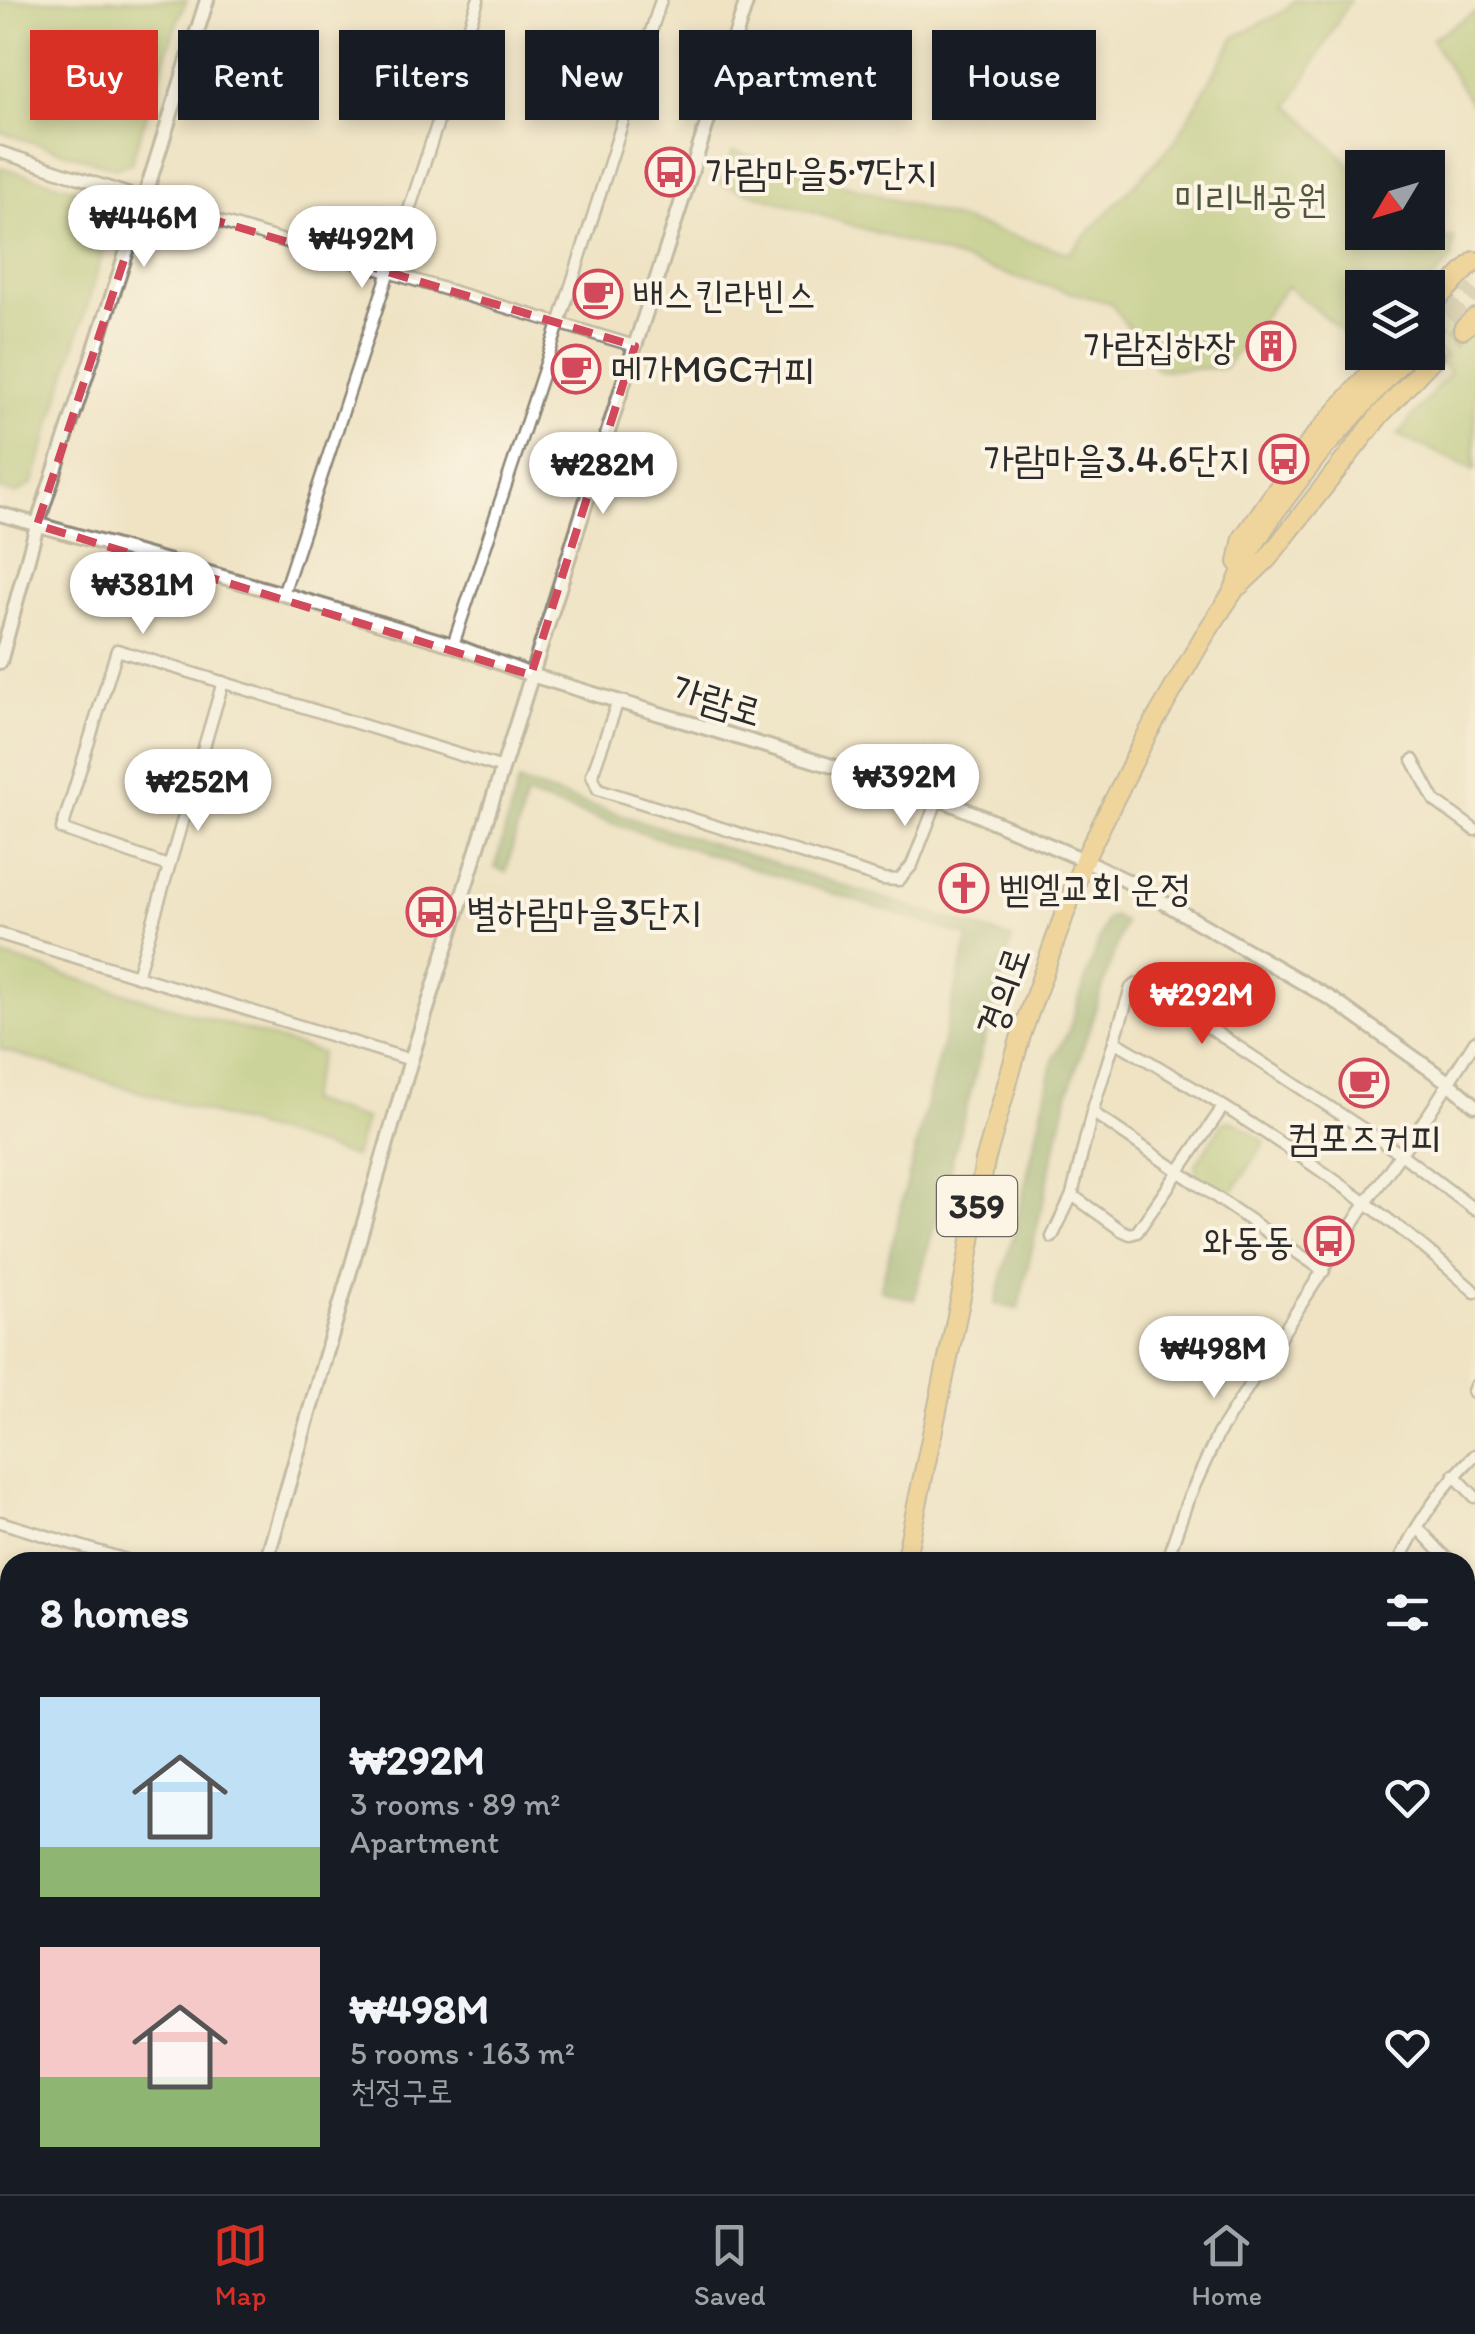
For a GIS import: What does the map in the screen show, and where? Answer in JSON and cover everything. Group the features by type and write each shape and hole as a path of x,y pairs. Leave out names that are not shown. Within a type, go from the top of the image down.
{"main road":[{"path":"1445,291 1475,261"},
{"path":"1232,592 1243,538 1311,441 1372,370"},
{"name":"경의로","path":"907,1552 962,1292 984,1162 1022,1032 1084,860 1145,738 1232,592 1251,549 1318,455 1394,370"},
{"path":"1232,592 1268,558 1380,415 1422,370"}],"street":[{"path":"0,662 37,526 207,0"},
{"path":"282,594 478,0"},
{"path":"453,646 560,324 661,0"},
{"path":"269,1552 411,1060 747,0"},
{"path":"0,152 144,200 635,346"},
{"name":"가람로","path":"0,514 282,594 453,646 532,675 938,798 1125,880 1333,1000 1475,1105"},
{"path":"168,866 62,828 117,650 502,768"},
{"path":"137,976 224,682"},
{"path":"618,701 592,775 598,789 883,879 899,880 909,870 938,798"},
{"path":"1413,760 1435,801 1475,830"},
{"path":"0,934 411,1060"},
{"path":"1052,1237 1072,1195 1092,1112 1131,988 1137,984 1401,1154 1475,1210"},
{"path":"1114,1041 1182,1080 1366,1203 1473,1286"},
{"path":"1170,1552 1218,1434 1475,1041"},
{"path":"1072,1195 1130,1234 1136,1232 1223,1107"},
{"path":"1092,1112 1324,1271"},
{"path":"1405,1552 1429,1509 1454,1475 1475,1456"},
{"path":"1454,1475 1475,1497"},
{"path":"0,1522 100,1552"},
{"path":"1418,1528 1441,1552"}],"highlighted area":[{"path":"144,199 635,346 531,675 37,525"}],"green space":[{"path":"0,0 187,0 158,80 158,30 30,30 30,120 145,120 131,163 115,168 0,132"},
{"name":"미리내공원","path":"1294,0 1350,0 1290,105 1345,160 1345,250 1445,250 1445,239 1454,238 1452,259 1441,270 1345,270 1345,333 1287,286 1224,368 1157,370 1111,303 1018,278 720,183 733,151 1069,253 1174,143 1235,37 1286,10"},
{"path":"1475,12 1475,110 1431,39"},
{"path":"0,167 106,198 115,213 33,483 16,494 0,489"},
{"path":"1445,312 1475,341 1475,470 1398,435 1450,372 1445,367"},
{"path":"518,782 1012,939 914,1300 880,1290 969,937 526,796 506,872 495,868"},
{"path":"1113,916 1124,922 1069,1090 1018,1309 995,1304 1054,1057 1068,1032 1106,920"},
{"path":"0,955 321,1053 307,1101 365,1119 354,1157 0,1049"},
{"path":"1232,1120 1265,1142 1229,1197 1198,1177 1195,1166 1223,1122"}],"tunnel":[{"path":"1445,319 1475,290"},
{"path":"1445,346 1463,329"}],"place":[{"name":"가람마을5·7단지","path":"670,172"},
{"name":"배스킨라빈스","path":"598,294"},
{"name":"가람집하장","path":"1271,346"},
{"name":"메가MGC커피","path":"576,369"},
{"name":"가람마을3.4.6단지","path":"1284,459"},
{"name":"벧엘교회 운정","path":"964,888"},
{"name":"별하람마을3단지","path":"431,912"},
{"name":"컴포즈커피","path":"1364,1083"},
{"name":"와동동","path":"1329,1241"}]}
